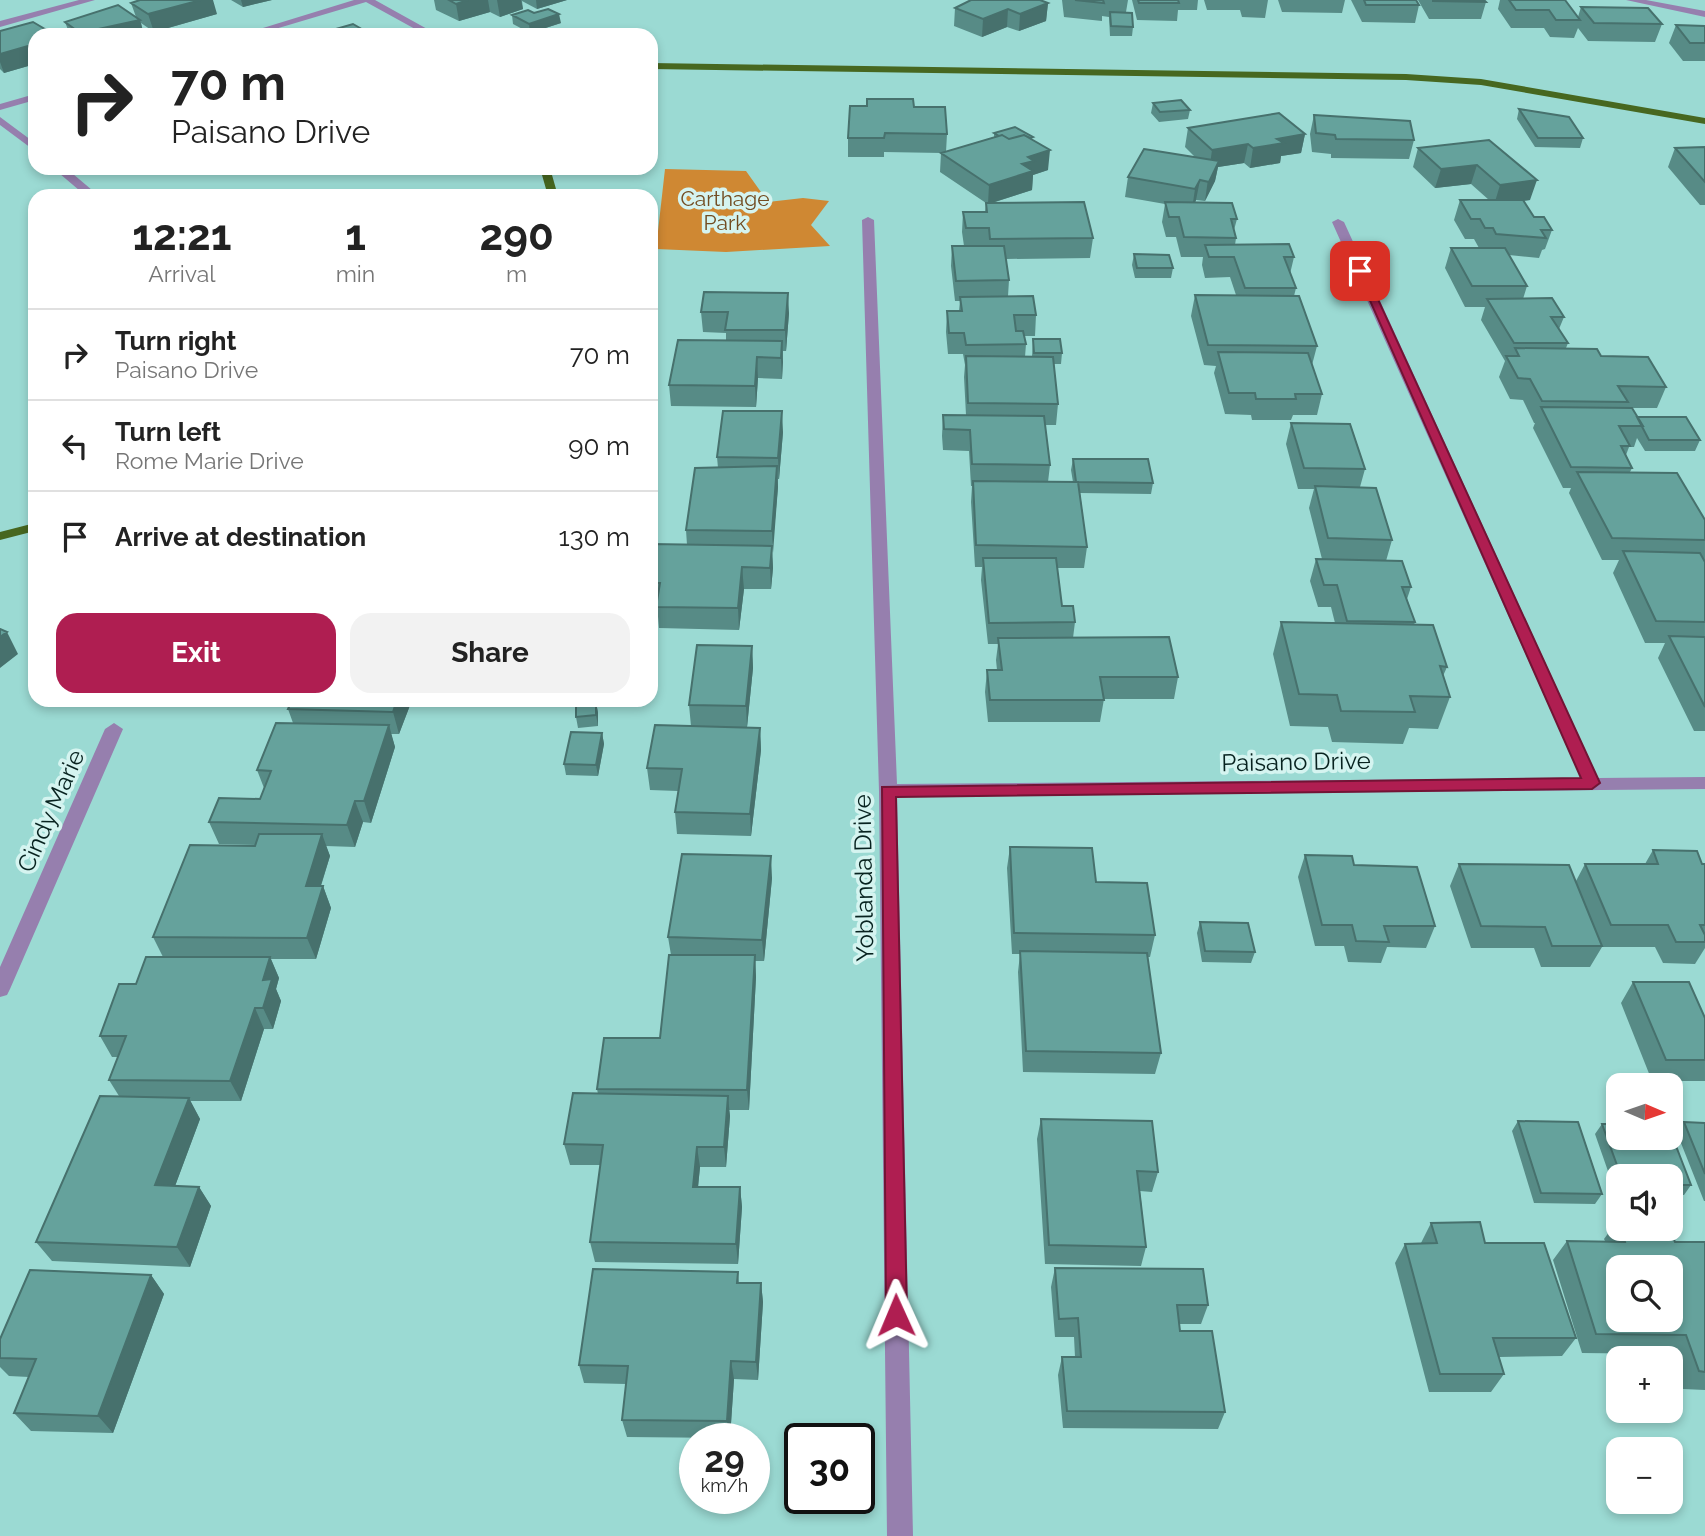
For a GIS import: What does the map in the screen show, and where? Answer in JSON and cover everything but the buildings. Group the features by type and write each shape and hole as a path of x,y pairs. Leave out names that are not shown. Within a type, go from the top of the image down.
{"street":[{"path":"0,24 90,0"},
{"path":"269,28 366,0 420,28"},
{"path":"1631,0 1664,3 1705,14"},
{"path":"0,107 28,99"},
{"path":"0,120 28,142"},
{"path":"68,175 84,189"},
{"name":"Yoblanda Drive","path":"868,220 888,791 900,1536"},
{"path":"1338,222 1592,783"},
{"name":"Cindy Marie","path":"0,989 114,729"},
{"name":"Paisano Drive","path":"888,791 1705,783"}],"green space":[{"name":"Carthage Park","path":"665,169 746,171 768,202 803,198 829,201 811,225 830,246 726,252 658,249"}],"waterway":[{"path":"658,66 1406,77 1481,82 1705,121"},
{"path":"547,175 551,189"},
{"path":"0,536 28,529"}],"route":[{"path":"896,1315 888,791 1592,783 1360,271"}]}
